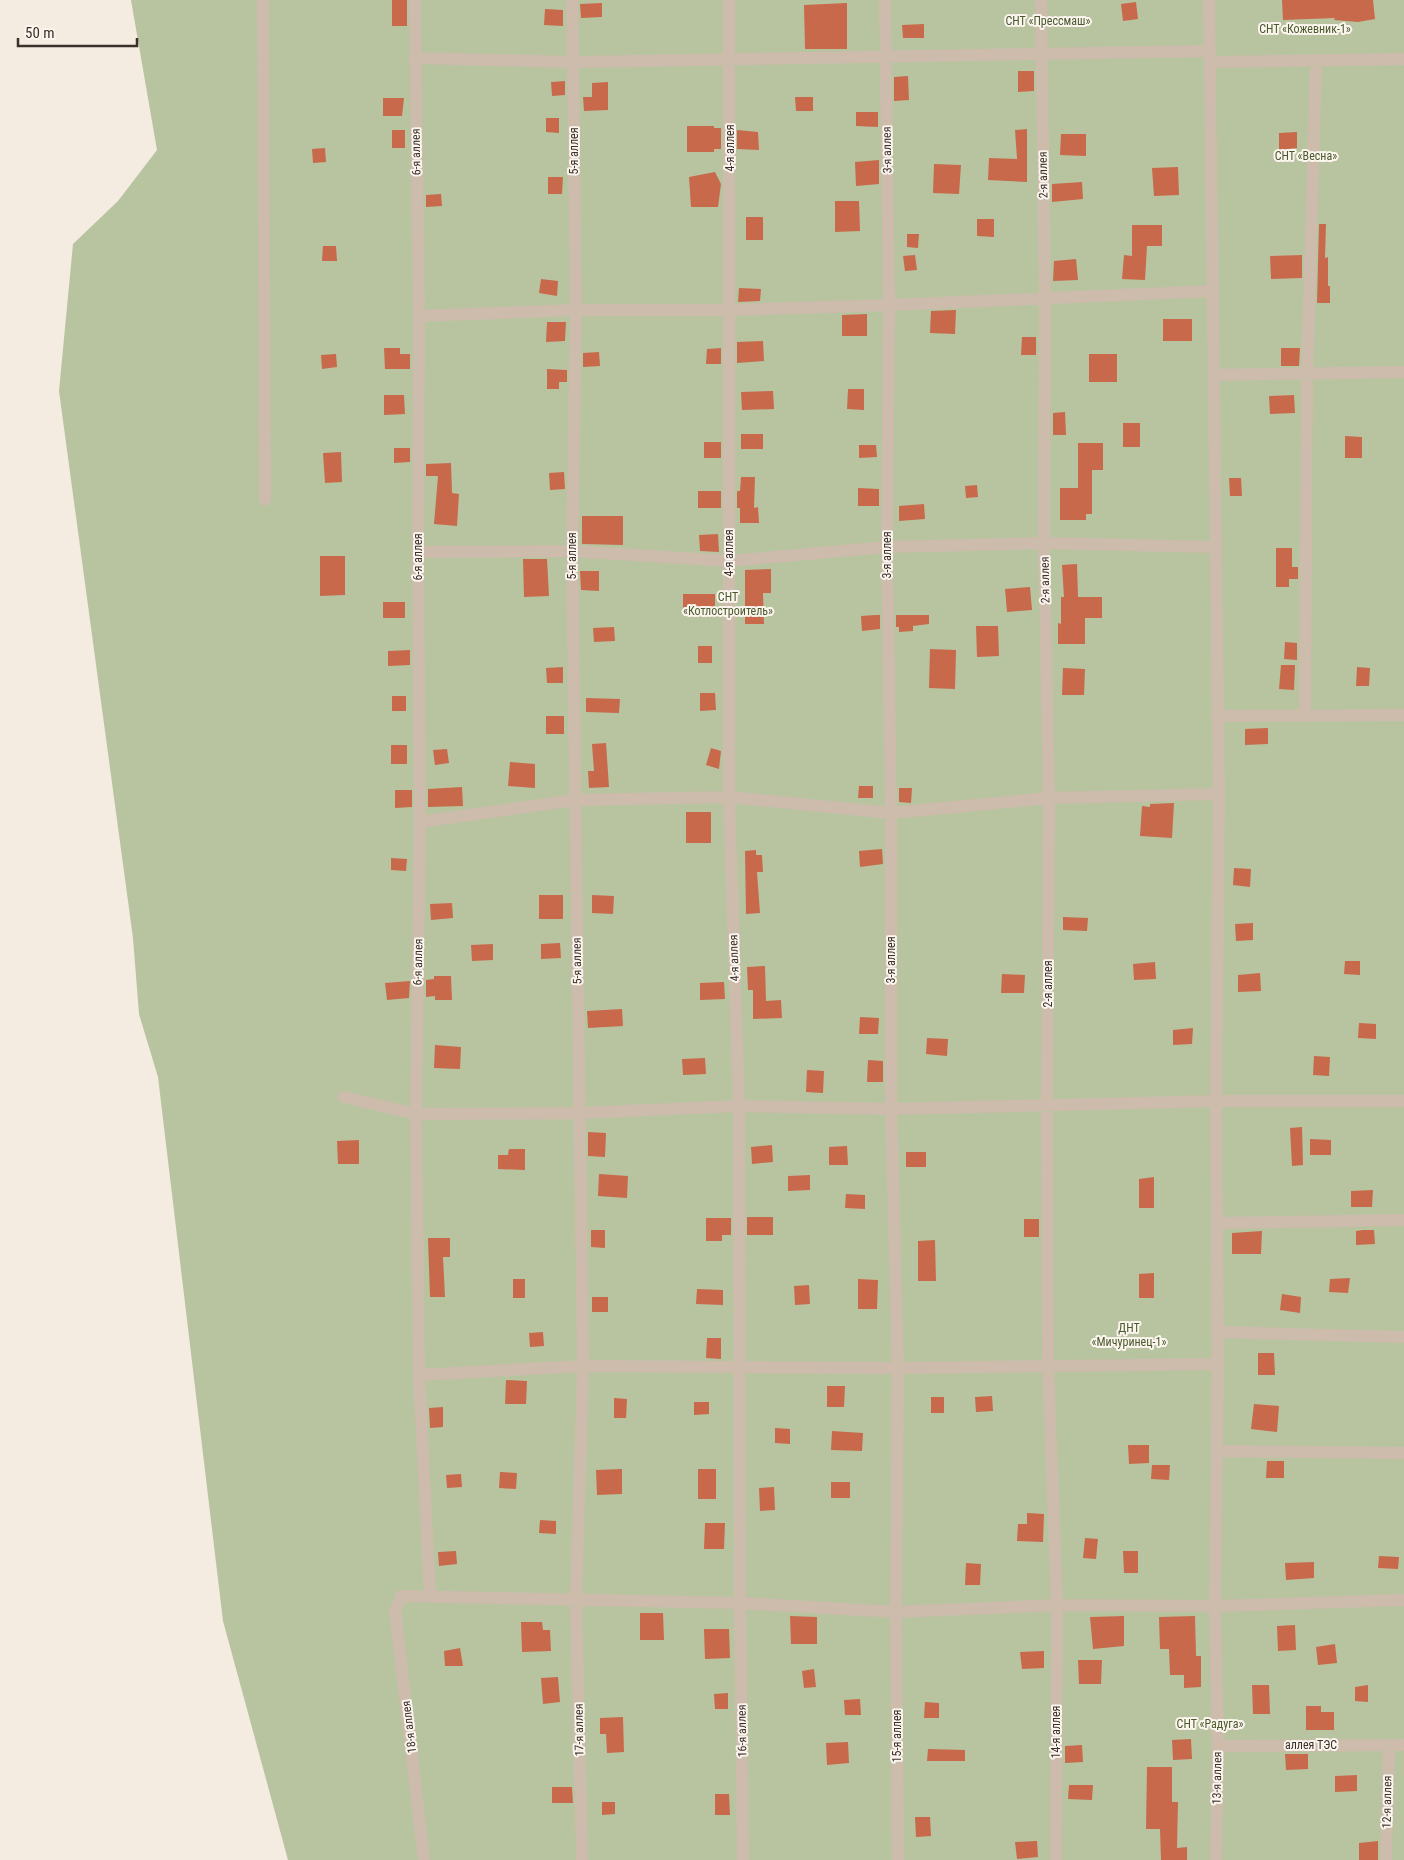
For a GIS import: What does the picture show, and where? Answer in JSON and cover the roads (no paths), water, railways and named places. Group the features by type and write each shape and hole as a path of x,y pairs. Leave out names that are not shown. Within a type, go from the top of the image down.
{"street":[{"path":"263,0 265,500"},
{"name":"6-я аллея","path":"414,0 419,316 420,822 416,1114 419,1375 430,1596"},
{"name":"5-я аллея","path":"572,0 576,310 572,551 583,1366"},
{"name":"4-я аллея","path":"729,0 729,797 739,1106 740,1366"},
{"name":"3-я аллея","path":"884,0 889,305 887,547 891,813 891,1109 898,1368"},
{"name":"2-я аллея","path":"1041,0 1045,300 1044,543 1049,798 1048,1366"},
{"name":"13-я аллея","path":"1209,0 1219,794 1216,1101 1218,1223 1218,1451 1215,1606 1218,1746 1216,1860"},
{"path":"414,58 574,62 1041,53 1210,56 1316,61 1404,59"},
{"path":"1305,715 1307,373 1316,61"},
{"path":"419,316 576,310 730,310 889,305 1045,300 1213,291"},
{"path":"1214,375 1404,372"},
{"path":"418,552 572,551 729,561 887,547 1044,543 1216,547"},
{"path":"1217,716 1404,715"},
{"path":"420,822 575,800 729,797 891,813 1049,798 1219,794"},
{"path":"344,1097 416,1114 579,1113 739,1106 891,1109 1216,1101 1404,1101"},
{"path":"1218,1223 1404,1220"},
{"path":"1218,1332 1404,1336"},
{"path":"419,1375 583,1366 898,1368 1218,1364"},
{"name":"17-я аллея","path":"582,1860 576,1600 583,1366"},
{"name":"16-я аллея","path":"740,1366 743,1860"},
{"name":"14-я аллея","path":"1048,1366 1056,1605 1056,1860"},
{"name":"15-я аллея","path":"898,1368 896,1612 898,1860"},
{"path":"1218,1451 1404,1453"},
{"name":"18-я аллея","path":"424,1860 395,1611 401,1596 430,1596"},
{"path":"430,1596 740,1603 896,1612 1056,1605 1215,1606 1404,1600"},
{"name":"12-я аллея","path":"1386,1860 1389,1744"},
{"name":"аллея ТЭС","path":"1218,1746 1404,1745"}],"park label":[{"name":"СНТ «Прессмаш»","path":"1048,21"},
{"name":"СНТ «Кожевник-1»","path":"1305,29"},
{"name":"СНТ «Весна»","path":"1306,156"},
{"name":"СНТ «Котлостроитель»","path":"728,604"},
{"name":"ДНТ «Мичуринец-1»","path":"1129,1335"},
{"name":"СНТ «Радуга»","path":"1210,1724"}]}
